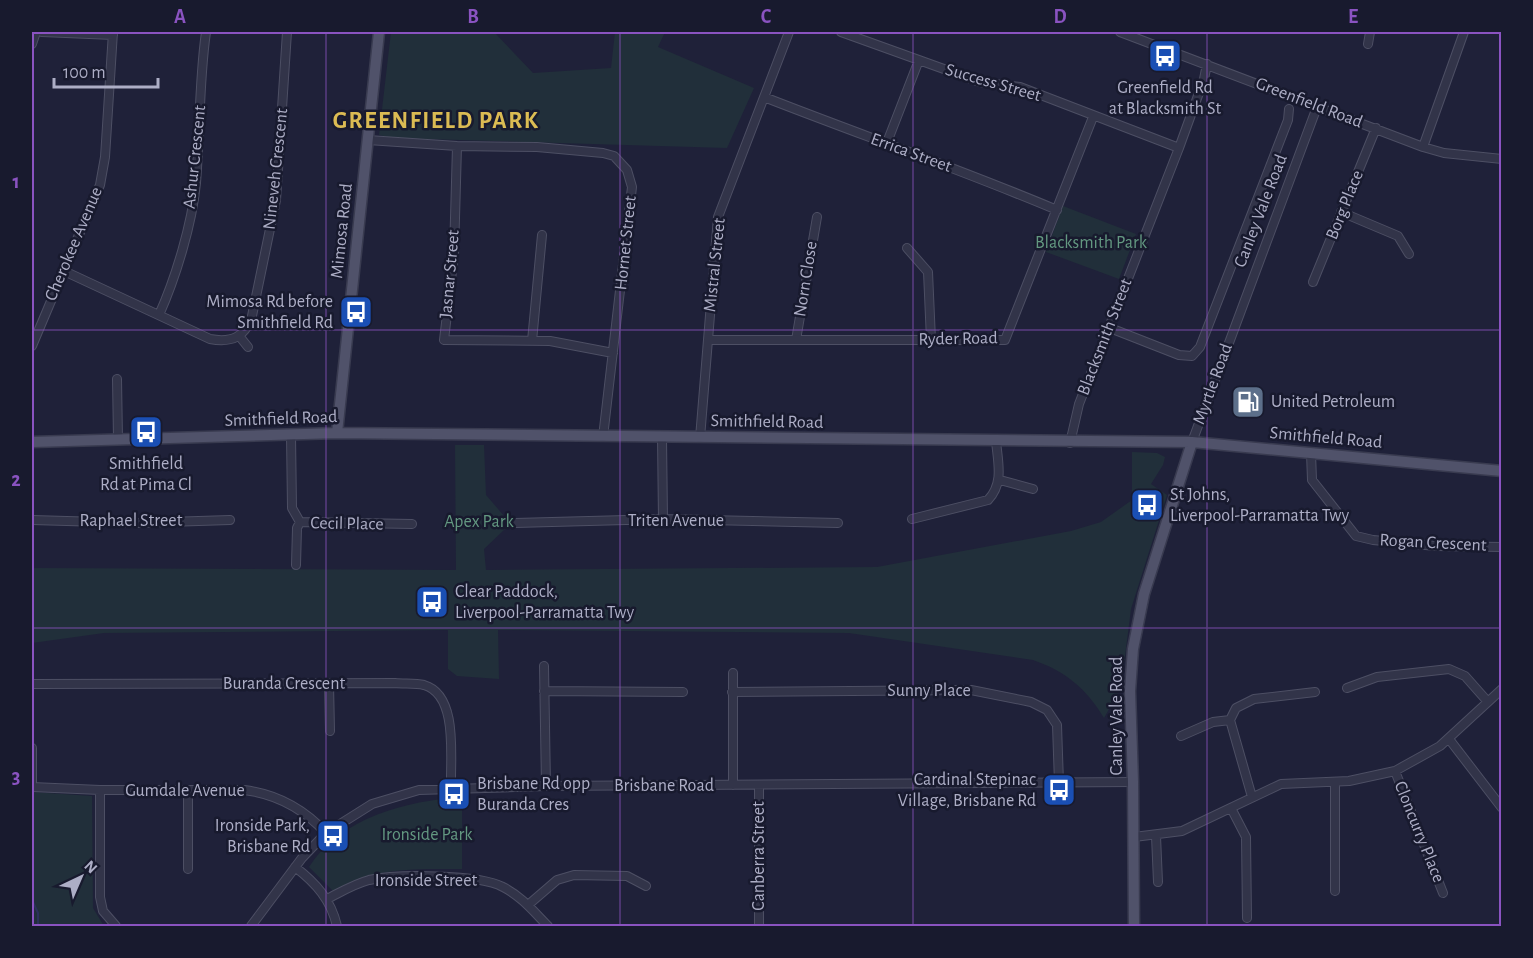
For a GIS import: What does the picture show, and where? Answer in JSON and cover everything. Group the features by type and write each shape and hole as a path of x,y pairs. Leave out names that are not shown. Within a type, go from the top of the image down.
{"main road":[{"name":"Mimosa Road","path":"337,433 379,32"},
{"name":"Smithfield Road","path":"32,442 337,433 1070,443 1192,442 1502,471"},
{"name":"Canley Vale Road","path":"1134,927 1130,691 1136,630 1153,563 1192,442"}],"street":[{"path":"32,44 36,32"},
{"path":"42,32 113,33"},
{"name":"Ashur Crescent","path":"159,315 168,295 185,237 196,185 206,32"},
{"name":"Nineveh Crescent","path":"240,337 252,316 276,200 287,32"},
{"name":"Mistral Street","path":"700,438 718,218 789,32"},
{"name":"Success Street","path":"841,32 980,82 1020,87 1093,117 1179,148"},
{"name":"Greenfield Road","path":"1120,32 1423,147 1444,153 1502,159"},
{"path":"1368,44 1370,32"},
{"path":"1423,147 1464,32"},
{"name":"Cherokee Avenue","path":"32,346 94,205 102,178 113,33"},
{"path":"886,145 919,60"},
{"name":"Blacksmith Street","path":"1070,443 1079,404 1179,148 1204,79 1207,64"},
{"name":"Errica Street","path":"764,97 886,145 985,179 1057,210"},
{"name":"Canley Vale Road","path":"1234,325 1317,107"},
{"path":"1110,328 1179,355 1192,356 1200,347 1288,120 1288,109"},
{"name":"Ryder Road","path":"708,340 1005,340 1093,117"},
{"name":"Borg Place","path":"1313,282 1376,128"},
{"name":"Hornet Street","path":"368,140 457,146 537,147 603,153 614,156 627,170 632,187 603,437"},
{"name":"Jasnar Street","path":"457,146 454,254 444,340 550,341 613,352"},
{"path":"1341,212 1398,236 1409,254"},
{"name":"Norn Close","path":"796,340 817,217"},
{"path":"532,341 542,235"},
{"path":"907,248 928,272 932,340"},
{"path":"64,271 210,339 233,340 240,337 248,347"},
{"name":"Myrtle Road","path":"1192,442 1234,325"},
{"path":"117,379 118,439"},
{"name":"Cecil Place","path":"291,435 292,508 300,522 412,524"},
{"path":"662,438 663,519"},
{"path":"912,519 988,500 996,491 1000,480 996,441"},
{"name":"Rogan Crescent","path":"1311,453 1312,480 1356,536 1373,540 1436,546 1502,547"},
{"path":"1000,480 1034,489"},
{"name":"Triten Avenue","path":"515,523 663,519 838,523"},
{"name":"Raphael Street","path":"32,520 136,523 230,520"},
{"path":"296,565 297,528 300,522"},
{"path":"544,666 546,786"},
{"path":"1347,688 1377,677 1449,669 1465,676 1488,702"},
{"path":"733,673 733,785"},
{"name":"Buranda Crescent","path":"32,684 425,686 438,694 449,716 451,788"},
{"path":"329,684 330,731"},
{"path":"1134,837 1156,836 1193,827 1281,784 1362,779 1395,771 1425,756 1449,739 1502,689"},
{"name":"Sunny Place","path":"732,692 971,690 1031,702 1047,710 1057,725 1059,783"},
{"path":"544,691 683,692"},
{"path":"1252,797 1230,720 1236,708 1254,699 1315,692"},
{"path":"1181,736 1213,722 1230,720"},
{"path":"1449,739 1502,808"},
{"path":"32,748 32,787"},
{"name":"Cloncurry Place","path":"1395,771 1443,893"},
{"name":"Brisbane Road","path":"251,927 295,867 326,833 355,813 385,800 419,790 546,786 1133,782"},
{"path":"1335,782 1335,891"},
{"name":"Canberra Street","path":"759,786 759,927"},
{"name":"Gumdale Avenue","path":"32,787 261,792 294,806 326,833"},
{"path":"100,790 100,897 103,911 116,927"},
{"path":"188,790 188,869"},
{"path":"1232,808 1246,837 1247,918"},
{"path":"1156,836 1158,882"},
{"path":"295,867 327,899 337,927"},
{"path":"528,905 556,880 574,875 627,876 646,886"},
{"name":"Ironside Street","path":"327,899 356,884 382,878 469,878 502,886 528,905 548,927"}],"green space":[{"path":"391,32 494,32 533,73 611,68 615,32 665,32 658,47 754,88 727,148 392,138 379,135"},
{"name":"Blacksmith Park","path":"1063,206 1136,234 1119,279 1046,252"},
{"name":"Apex Park","path":"455,445 484,445 486,495 505,517 505,529 484,549 486,570 877,567 1071,531 1101,522 1132,500 1132,452 1157,453 1165,457 1163,465 1151,484 1167,495 1131,609 1121,688 1104,718 1090,698 1074,682 1055,669 1033,660 849,633 498,630 499,679 457,676 448,669 448,630 104,633 32,643 32,568 456,570"},
{"path":"32,792 92,796 93,908 104,926 32,926"},
{"name":"Ironside Park","path":"462,797 462,869 379,873 348,883 333,891 309,867 323,850 357,824 398,808"}],"waterway":[{"path":"32,900 38,913 38,926"}],"place":[{"name":"Greenfield Rd at Blacksmith St","path":"1165,56"},
{"name":"Mimosa Rd before Smithfield Rd","path":"356,312"},
{"name":"United Petroleum","path":"1248,402"},
{"name":"Smithfield Rd at Pima Cl","path":"146,432"},
{"name":"St Johns, Liverpool-Parramatta Twy","path":"1147,505"},
{"name":"Clear Paddock, Liverpool-Parramatta Twy","path":"432,602"},
{"name":"Cardinal Stepinac Village, Brisbane Rd","path":"1059,790"},
{"name":"Brisbane Rd opp Buranda Cres","path":"454,794"},
{"name":"Ironside Park, Brisbane Rd","path":"333,836"}],"district":[{"name":"GREENFIELD PARK","path":"436,121"}]}
